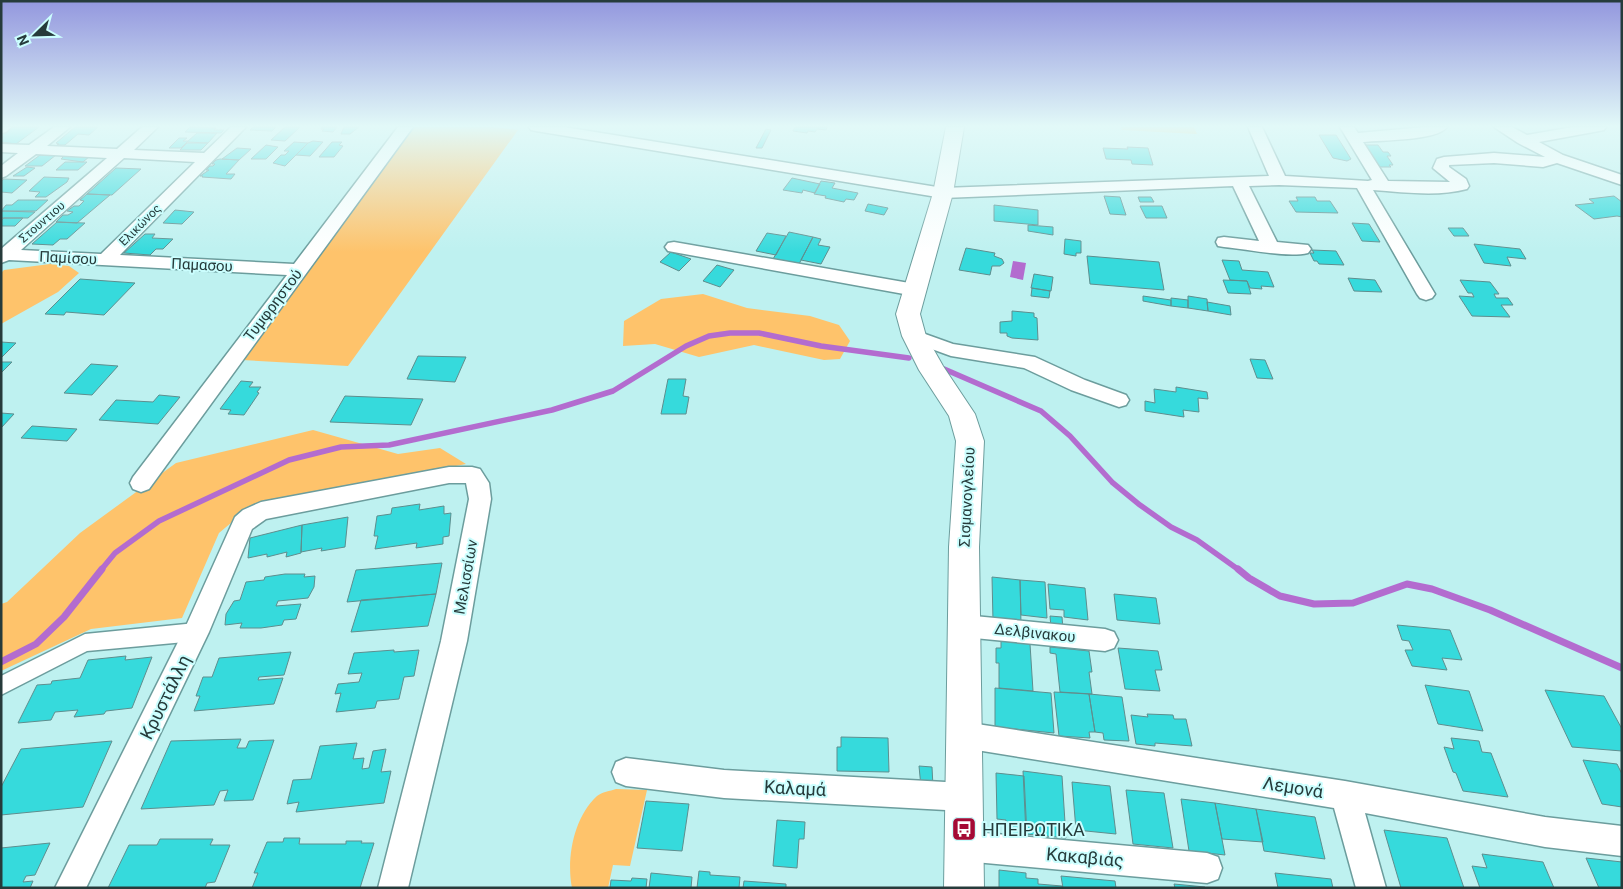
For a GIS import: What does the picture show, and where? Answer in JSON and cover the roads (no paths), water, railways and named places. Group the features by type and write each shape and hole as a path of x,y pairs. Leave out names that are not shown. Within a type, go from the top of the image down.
{"street":[{"name":"Στουντιου","path":"3,255 101,168"},
{"name":"Ελικώνος","path":"105,260 197,168"},
{"name":"Τυμφρηστού","path":"141,483 375,168"},
{"path":"792,168 943,193 1279,180 1441,188 1461,186 1460,182 1442,168"},
{"name":"Σισμανογλείου","path":"947,168 943,193 908,314 914,336 932,370 962,414 969,433 964,547 964,888"},
{"path":"1274,168 1279,180"},
{"path":"1372,168 1383,186"},
{"path":"1589,168 1622,180"},
{"path":"1239,182 1271,247"},
{"path":"1362,184 1426,294"},
{"path":"1224,242 1302,249"},
{"path":"674,247 915,290"},
{"name":"Παμίσου","path":"3,255 105,260"},
{"name":"Παμασου","path":"105,260 299,270"},
{"path":"914,336 951,350 1028,362 1100,394 1119,400"},
{"name":"Μελισσίων","path":"261,511 448,475 472,475 480,489 480,499 454,641 393,888"},
{"name":"Κρυστάλλη","path":"70,888 196,632 238,531 251,516 261,511"},
{"name":"Δελβινακου","path":"964,626 1106,640"},
{"path":"1,686 85,643 196,632"},
{"name":"Λεμονά","path":"964,735 1345,795 1545,832 1622,841"},
{"name":"Καλαμά","path":"626,772 724,784 964,797"},
{"path":"1345,795 1371,888"},
{"name":"Κακαβιάς","path":"964,846 1207,868"}],"waterway":[{"path":"101,570 115,553 159,521 289,460 341,447 389,445 552,410 613,391 686,346 709,336 730,333 759,333 821,346 909,358"},
{"path":"944,369 1041,411 1070,436 1112,482 1140,505 1171,527 1197,540 1239,570"},
{"path":"1,662 36,644 64,617 102,569"},
{"path":"1238,569 1249,578 1280,596 1314,604 1353,603 1407,584 1432,589 1490,610 1622,668"}],"place":[{"name":"ΗΠΕΙΡΩΤΙΚΑ","path":"964,829"}]}
